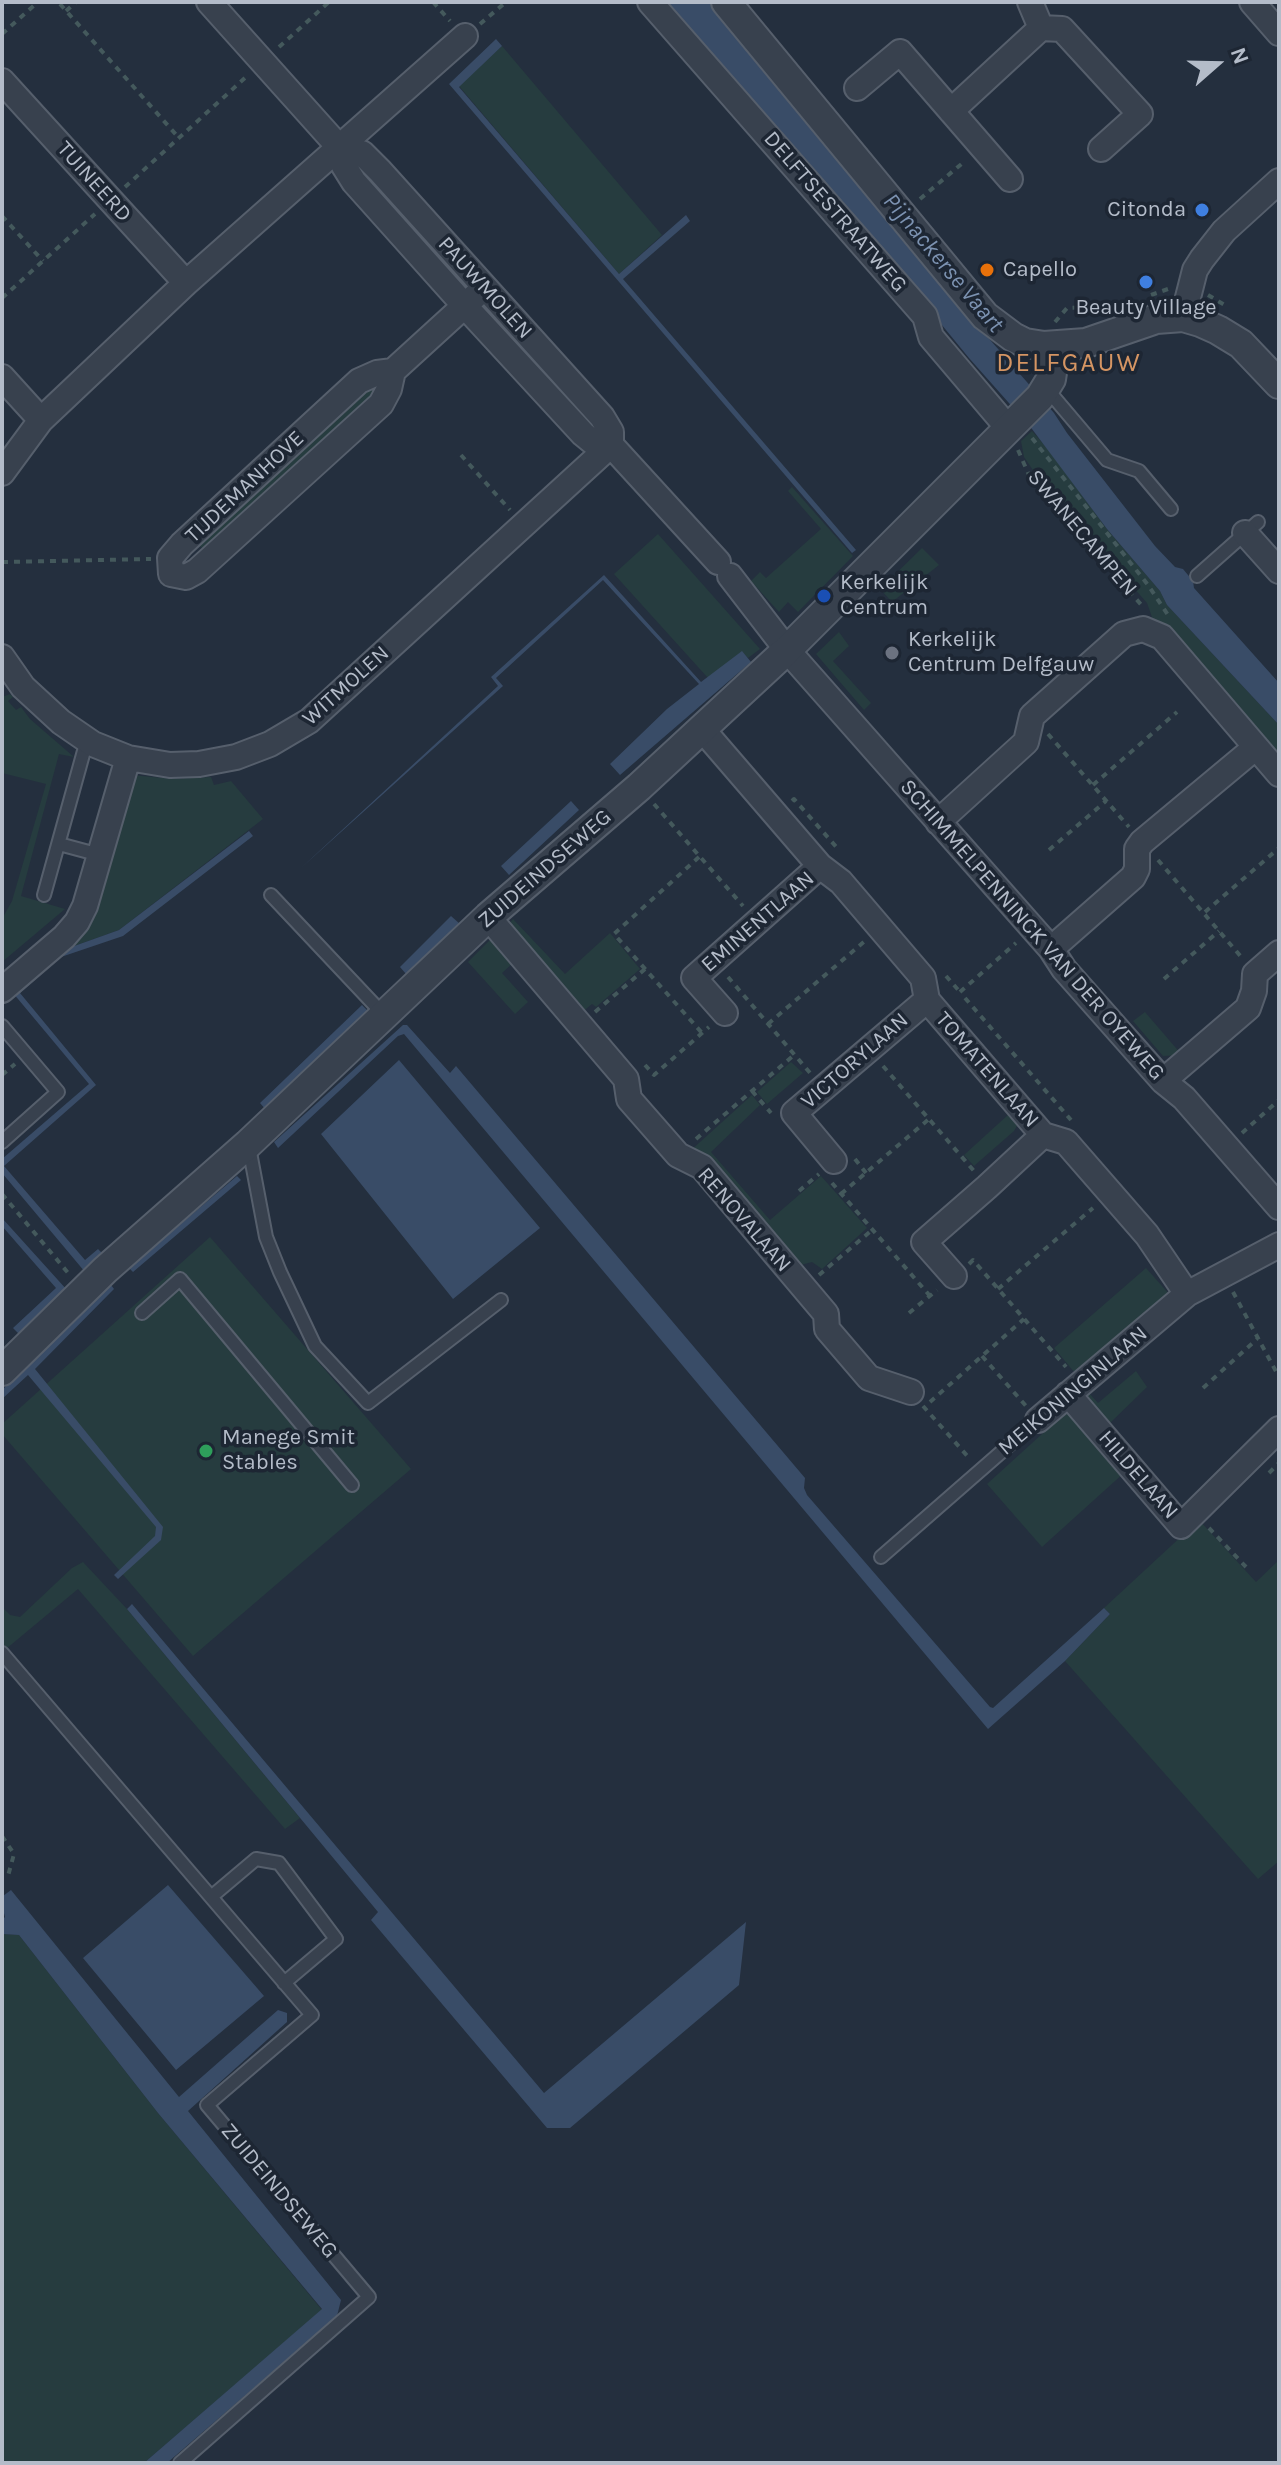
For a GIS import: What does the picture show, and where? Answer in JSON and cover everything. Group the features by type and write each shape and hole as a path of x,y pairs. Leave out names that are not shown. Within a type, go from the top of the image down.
{"street":[{"name":"PAUWMOLEN","path":"209,2 339,147 344,166 354,182 583,434 594,443 611,445 724,569 787,650"},
{"name":"DELFTSESTRAATWEG","path":"650,2 925,316 931,337 1026,410"},
{"path":"726,2 985,316 1025,343 1044,346 1086,343 1156,319 1183,317 1218,330 1241,344 1279,384"},
{"path":"1030,2 1041,28"},
{"path":"1252,2 1279,33"},
{"path":"951,111 1041,28 1062,29 1140,114 1101,149"},
{"path":"3,470 41,420 186,283 469,32"},
{"path":"857,88 900,52 1010,179"},
{"name":"TUINEERD","path":"2,81 186,283"},
{"name":"PAUWMOLEN","path":"339,147 362,153 380,171 602,417 611,432 611,445"},
{"path":"1183,317 1195,270 1202,259 1224,231 1279,181"},
{"name":"TIJDEMANHOVE","path":"170,558 171,574 186,577 197,571 381,404 393,371 484,288"},
{"path":"1026,410 1053,372 1056,346"},
{"path":"2,377 41,420"},
{"name":"ZUIDEINDSEWEG","path":"2,1371 83,1291 248,1144 488,917 639,787 787,650 1026,410"},
{"name":"WITMOLEN","path":"2,657 23,687 61,722 87,740 128,758 170,765 199,764 236,757 270,744 309,721 611,445"},
{"path":"1252,528 1279,571"},
{"path":"938,822 1026,742 1032,716 1124,634 1143,629 1162,637 1279,774"},
{"name":"SCHIMMELPENNINCK VAN DER OYEWEG","path":"787,650 1033,928 1064,969 1163,1081 1184,1098 1279,1207"},
{"name":"TOMATENLAAN","path":"702,729 820,866 841,882 923,978 934,1008 1043,1135 1066,1142 1147,1235 1187,1294"},
{"path":"1051,949 1133,877 1137,869 1138,837 1256,747"},
{"path":"2,990 77,922 85,906 128,758"},
{"name":"EMINENTLAAN","path":"725,1013 694,978 820,866"},
{"name":"RENOVALAAN","path":"488,917 626,1079 629,1099 678,1155 702,1167 826,1314 827,1329 869,1378 918,1400"},
{"path":"1163,1081 1248,1008 1254,991 1255,974 1279,953"},
{"name":"VICTORYLAAN","path":"833,1172 794,1113 869,1049 934,1008"},
{"path":"954,1276 924,1242 1043,1135"},
{"name":"MEIKONINGINLAAN","path":"1038,1420 1187,1294 1279,1245"},
{"name":"HILDELAAN","path":"1074,1389 1181,1526 1279,1429"}],"lane":[{"path":"1026,410 1107,460 1139,471 1171,509"},
{"path":"1197,576 1252,528"},
{"path":"44,895 87,740"},
{"path":"59,844 100,855"},
{"path":"271,895 385,1016"},
{"path":"2,1026 58,1092 2,1142"},
{"path":"248,1144 266,1237 280,1272 315,1346 368,1403 501,1300"},
{"path":"142,1313 180,1279 352,1485"},
{"name":"MEIKONINGINLAAN","path":"881,1557 1038,1420"},
{"name":"ZUIDEINDSEWEG","path":"2,1653 312,2015 207,2105 369,2297 180,2463"},
{"path":"211,1897 256,1859 279,1863 336,1939 284,1983"}],"path":[{"path":"2,34 38,2"},
{"path":"66,11 76,2"},
{"path":"2,298 329,2"},
{"path":"469,32 506,2"},
{"path":"60,4 179,138"},
{"path":"902,215 982,146"},
{"path":"2,216 43,261"},
{"path":"1056,346 1055,322 1067,308 1096,307"},
{"path":"1026,410 1045,453 1121,551"},
{"name":"SWANECAMPEN","path":"1026,410 1029,475 1140,600 1146,611 1143,629"},
{"path":"461,455 524,525"},
{"path":"2,562 170,558"},
{"path":"1093,785 1177,712"},
{"path":"1032,716 1255,974"},
{"path":"639,787 757,923"},
{"path":"1049,850 1106,801"},
{"path":"1204,912 1279,848"},
{"path":"699,857 614,934 702,1033"},
{"path":"768,1024 880,927"},
{"path":"934,1008 965,998 960,992 1033,928"},
{"path":"1164,979 1219,931"},
{"path":"714,960 822,1088"},
{"path":"580,1025 645,969"},
{"path":"642,1061 654,1075 744,996"},
{"path":"869,1049 987,1187"},
{"path":"678,1155 794,1055"},
{"path":"752,1091 772,1114"},
{"path":"1226,1146 1279,1100"},
{"path":"841,1194 929,1119"},
{"path":"833,1172 841,1194 930,1296"},
{"path":"998,1289 1110,1193"},
{"path":"2,1194 83,1291"},
{"path":"804,1288 872,1230"},
{"path":"909,1313 973,1260 1024,1319 1074,1389"},
{"path":"1225,1275 1279,1377"},
{"path":"980,1471 918,1400 982,1356 1024,1319"},
{"path":"1203,1388 1257,1339"},
{"path":"982,1356 1038,1420"},
{"path":"1194,1513 1246,1567"},
{"path":"2,1836 14,1854 8,1876"}],"green space":[{"path":"502,46 662,235 619,274 459,86"},
{"path":"370,383 377,389 376,396 209,550 198,544"},
{"path":"1032,431 1107,529 1160,591 1167,605 1279,725 1279,764 1153,620 1147,603 1041,482 1024,457 1021,441"},
{"path":"792,487 853,556 798,612 788,602 779,612 751,581 760,572 766,578 821,529 788,491"},
{"path":"658,534 760,649 748,658 742,652 708,678 614,574"},
{"path":"922,548 939,565 892,602 880,589"},
{"path":"839,632 849,646 833,661 871,703 864,710 816,654"},
{"path":"10,694 13,697 8,701 16,710 21,707 30,719 74,757 59,754 21,896 65,909 2,962 2,919 12,901 46,784 2,773 2,697"},
{"path":"132,775 173,779 211,777 214,785 231,781 263,819 119,930 63,950"},
{"path":"513,919 565,974 610,933 640,969 596,1007 592,1004 581,1013 508,925"},
{"path":"491,939 513,963 502,973 528,1002 515,1014 468,962"},
{"path":"1145,1012 1182,1055 1163,1056 1133,1021"},
{"path":"791,1062 803,1073 767,1104 757,1092"},
{"path":"752,1095 760,1105 711,1152 770,1220 821,1176 867,1228 822,1269 812,1262 797,1266 689,1152"},
{"path":"1009,1114 1018,1124 1014,1131 974,1166 964,1155"},
{"name":"Manege Smit Stables","path":"210,1237 411,1469 193,1656 2,1434 2,1424"},
{"path":"1146,1268 1170,1295 1080,1379 1054,1348"},
{"path":"1136,1371 1147,1387 1110,1423 1104,1425 1085,1396 1088,1392 1098,1403"},
{"path":"1064,1414 1076,1415 1125,1472 1042,1547 987,1484"},
{"path":"1199,1520 1256,1582 1279,1560 1279,1861 1258,1879 1065,1661 1110,1614 1104,1608"},
{"path":"83,1562 127,1609 300,1818 285,1829 78,1589 6,1649 2,1644 2,1607 10,1615 20,1617 72,1568"},
{"path":"2,1934 19,1935 158,2113 322,2310 144,2463 2,2463"}],"water":[{"path":"666,2 711,2 964,310 1054,413 1155,546 1175,567 1183,569 1193,581 1194,588 1279,683 1279,725 1167,605 1160,591 1107,529 1032,429 969,358 822,179"},
{"path":"496,39 502,46 459,87 619,274 686,215 690,221 623,279 856,550 852,553 449,84"},
{"path":"604,575 701,682 742,651 751,662 620,775 610,764 667,709 699,684 603,580 496,678 503,686 301,868 498,686 491,677"},
{"path":"571,801 579,810 509,875 501,866"},
{"path":"249,831 253,836 123,936 61,957 20,993 96,1085 4,1166 85,1260 98,1249 104,1255 85,1272 2,1173 2,1159 89,1084 13,993 63,950 119,930"},
{"path":"451,916 460,924 406,974 400,967"},
{"path":"362,1005 368,1011 266,1110 260,1103"},
{"path":"403,1025 407,1025 450,1073 456,1066 805,1478 807,1495 990,1707 993,1708 1104,1608 1110,1614 1065,1661 988,1729 404,1034 398,1036 278,1148 274,1142"},
{"path":"399,1060 540,1228 453,1299 321,1134"},
{"path":"237,1176 241,1180 133,1272 129,1268"},
{"path":"2,1218 67,1290 20,1335 13,1328 56,1288 2,1226"},
{"path":"111,1285 114,1289 35,1369 163,1527 161,1540 118,1579 114,1575 155,1536 156,1527 28,1375 2,1399 2,1390"},
{"path":"132,1604 544,2093 746,1922 739,1985 570,2128 547,2128 371,1920 378,1912 127,1609"},
{"path":"168,1885 264,1996 176,2070 83,1958"},
{"path":"11,1890 179,2097 278,2010 287,2013 287,2022 188,2111 341,2300 337,2316 167,2463 144,2463 322,2309 158,2113 19,1935 2,1934 2,1920 5,1917 3,1896"}],"place":[{"name":"Citonda","path":"1202,210"},
{"name":"Capello","path":"987,270"},
{"name":"Beauty Village","path":"1146,282"},
{"name":"Kerkelijk Centrum","path":"824,596"},
{"name":"Kerkelijk Centrum Delfgauw","path":"892,653"},
{"name":"Manege Smit Stables","path":"206,1451"}],"district":[{"name":"DELFGAUW","path":"1069,364"}],"water label":[{"name":"Pijnackerse Vaart","path":"943,263"}]}
